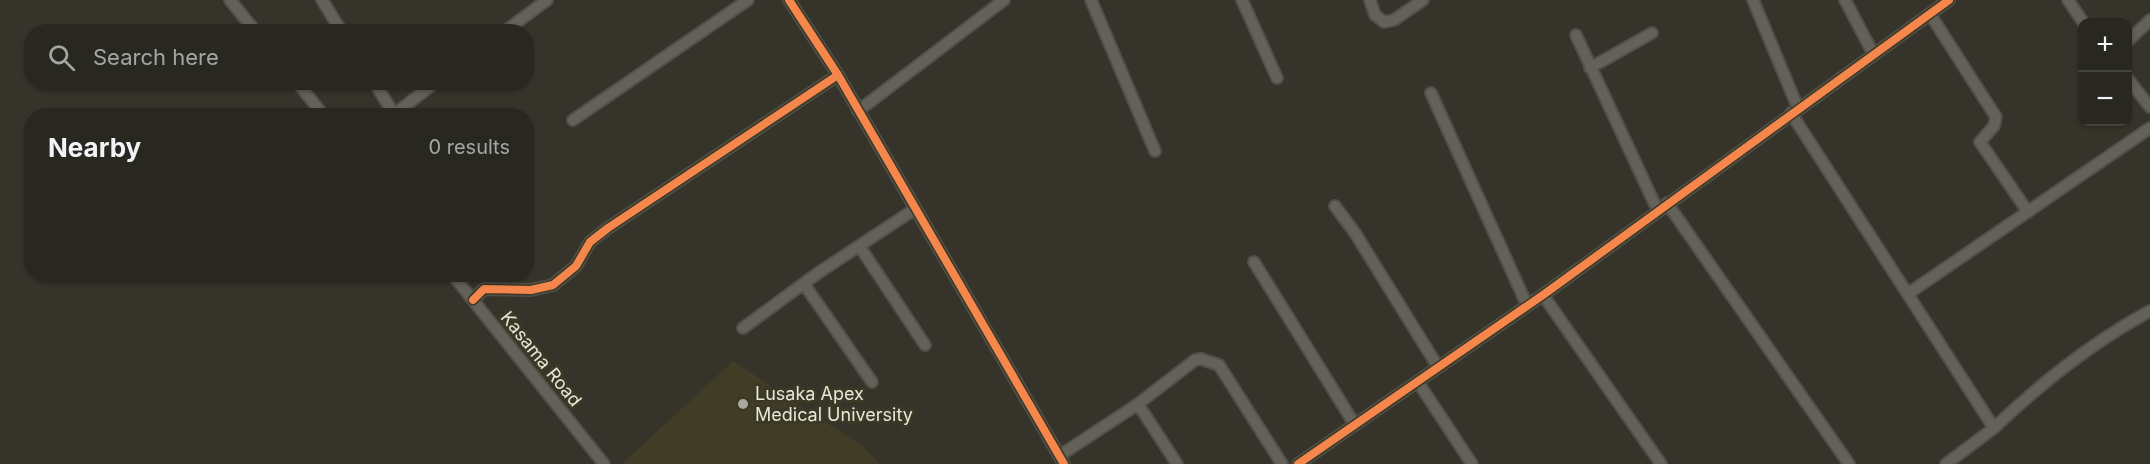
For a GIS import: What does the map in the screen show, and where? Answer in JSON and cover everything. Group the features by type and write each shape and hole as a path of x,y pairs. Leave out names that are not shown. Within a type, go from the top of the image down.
{"street":[{"path":"230,0 250,24"},
{"path":"322,0 337,24"},
{"path":"515,24 548,0"},
{"path":"573,120 748,0"},
{"path":"789,0 838,75 1062,460 1195,360 1201,359 1219,365 1282,464"},
{"path":"858,111 1004,0"},
{"path":"1091,0 1155,151"},
{"path":"1242,0 1277,78"},
{"path":"1370,0 1375,15 1384,22 1394,20 1423,0"},
{"path":"1753,0 1795,110 1994,428"},
{"path":"1845,0 1874,55"},
{"path":"1298,464 1543,295 1945,1"},
{"path":"2072,2 2082,18"},
{"path":"1930,14 1996,117 1994,126 1980,142 2028,212"},
{"path":"2132,36 2150,20"},
{"path":"1590,68 1652,33"},
{"path":"1576,35 1658,211"},
{"path":"473,300 484,289 531,290 553,285 576,266 590,242 608,228 838,75"},
{"path":"2132,85 2150,107"},
{"path":"303,90 318,108"},
{"path":"379,90 389,108"},
{"path":"402,108 426,90"},
{"path":"1431,93 1527,305"},
{"path":"1909,293 2150,128"},
{"path":"1667,203 1849,464"},
{"path":"1335,206 1355,233 1438,367"},
{"path":"743,328 818,273 915,209"},
{"path":"860,247 925,345"},
{"path":"1254,262 1355,425"},
{"name":"Kasama Road","path":"458,282 604,464"},
{"path":"804,284 872,382"},
{"path":"1543,295 1661,464"},
{"path":"1946,464 1961,460 2050,379 2104,339 2150,311"},
{"path":"1418,382 1472,464"},
{"path":"1138,404 1176,464"}],"shaded area":[{"name":"Lusaka Apex Medical University","path":"733,361 864,447 879,464 622,464"}],"cycle path":[{"path":"789,0 838,75 1064,464"},
{"path":"1298,464 1543,295 1949,0"},
{"path":"473,300 484,289 531,290 553,285 576,266 590,242 608,228 838,75"}],"place":[{"name":"Lusaka Apex Medical University","path":"743,404"}]}
